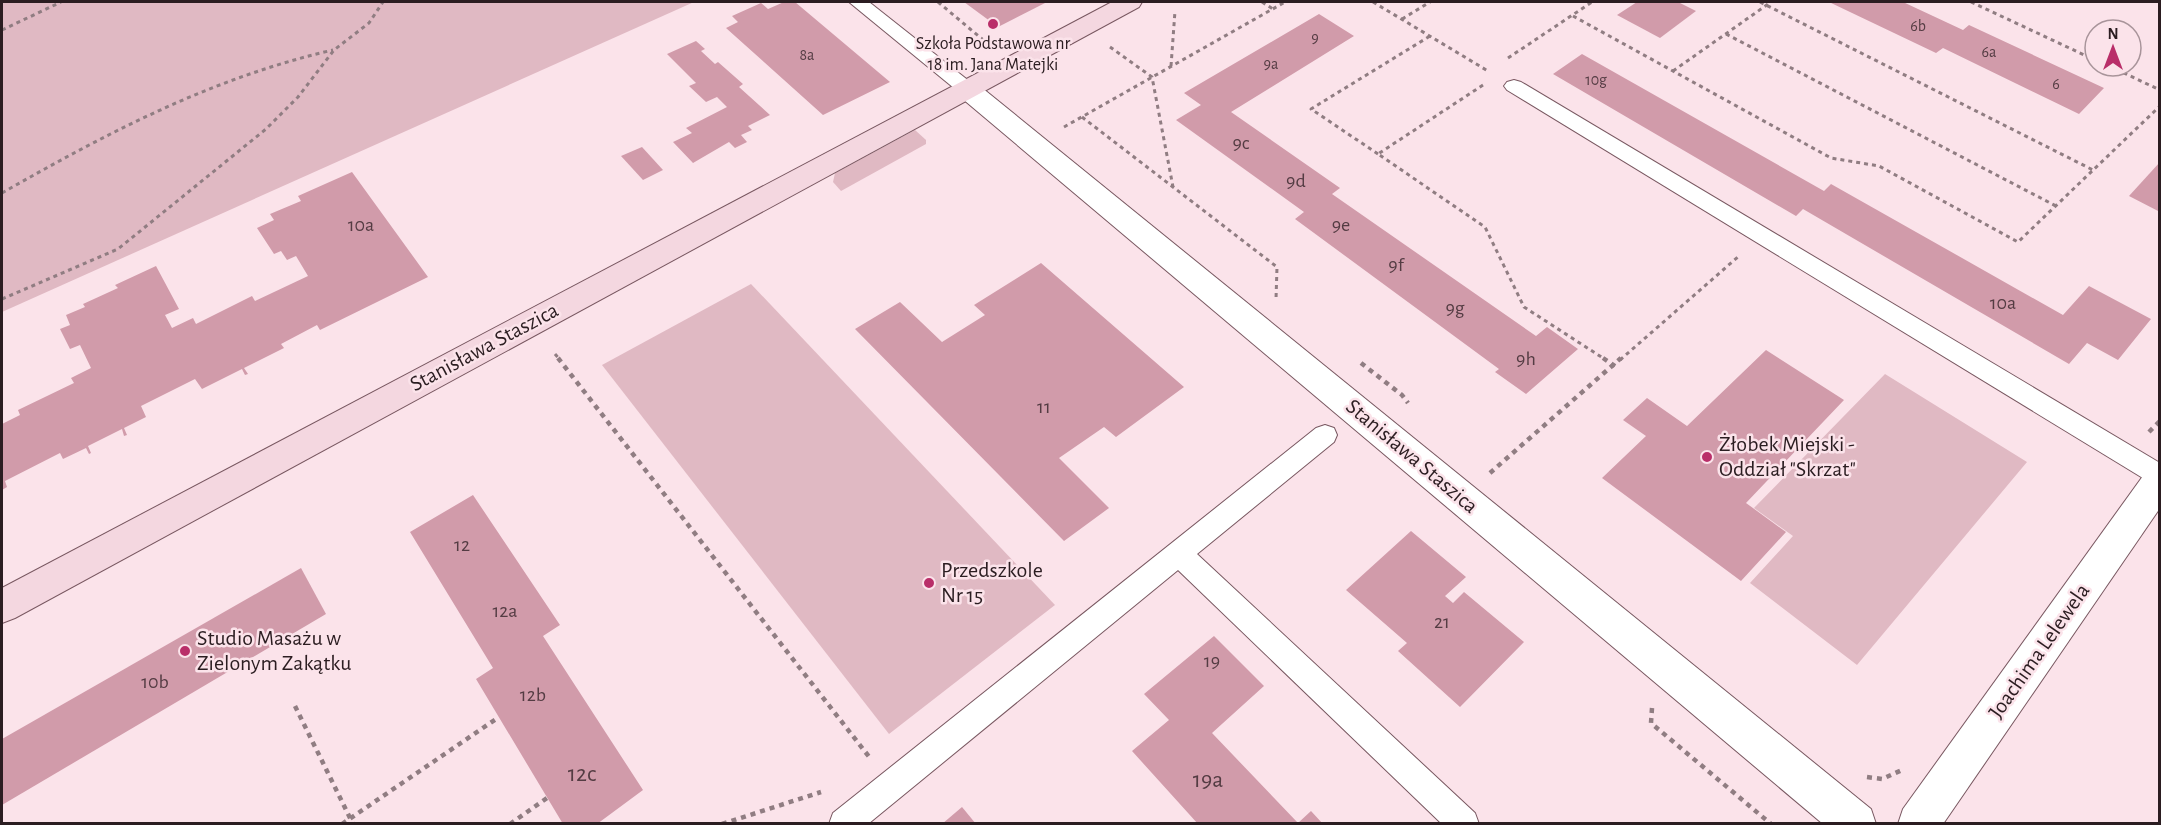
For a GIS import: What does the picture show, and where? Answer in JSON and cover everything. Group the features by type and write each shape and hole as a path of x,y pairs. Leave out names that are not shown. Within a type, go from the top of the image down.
{"street":[{"name":"Stanisława Staszica","path":"2,606 1130,2"},
{"name":"Stanisława Staszica","path":"967,89 1856,824"},
{"name":"Joachima Lelewela","path":"1918,824 2160,478"}],"lane":[{"path":"858,2 967,89"},
{"path":"1505,81 2160,478"},
{"path":"844,824 1325,435"},
{"path":"1178,553 1464,824"}],"path":[{"path":"2,30 61,2"},
{"path":"2,299 118,249 266,129 298,97 334,50 369,23 383,2"},
{"path":"938,2 993,49"},
{"path":"1262,2 1273,9"},
{"path":"1063,128 1285,2"},
{"path":"1374,2 1505,81"},
{"path":"1402,19 1430,2"},
{"path":"1507,59 1592,2"},
{"path":"1760,2 2093,170"},
{"path":"1672,71 1771,2"},
{"path":"1971,2 2083,54"},
{"path":"1171,66 1175,11"},
{"path":"1573,16 1831,158 1879,166 2018,242 2160,106"},
{"path":"1726,34 2056,206"},
{"path":"1430,36 1311,110 1485,227 1524,307 1615,366"},
{"path":"1110,47 1152,77 1173,187"},
{"path":"2,193 120,127 230,80 299,57 334,50"},
{"path":"1488,71 1497,65"},
{"path":"2134,78 2160,90"},
{"path":"1378,154 1486,83"},
{"path":"1082,117 1277,267 1275,298 1284,305"},
{"path":"1484,479 1748,248"},
{"path":"555,354 891,785"},
{"path":"1357,360 1402,395 1414,412"},
{"path":"295,706 353,824"},
{"path":"342,824 499,717"},
{"path":"1859,776 1882,779 1901,772 1908,762"},
{"path":"722,824 833,788"},
{"path":"510,824 548,798"}],"shaded area":[{"path":"2,2 694,2 2,312"},
{"path":"915,130 926,140 926,144 841,191 833,182 835,173"},
{"path":"751,284 1055,605 889,734 602,365"},
{"path":"1885,374 2027,462 1857,665 1750,583 1793,536 1754,508"}],"building":[{"path":"784,2 795,2 890,82 823,115 726,28 738,22 732,16 761,3 768,9"},
{"path":"964,2 1047,2 998,27"},
{"path":"1637,2 1678,2 1696,11 1660,38 1617,15"},
{"path":"1829,2 1903,2 1963,30 1969,25 2104,88 2079,114 1943,48 1936,53"},
{"path":"1319,14 1354,36 1231,112 1340,188 1332,194 1536,336 1547,327 1578,349 1526,394 1495,372 1499,369 1295,219 1304,212 1176,120 1201,105 1184,93"},
{"path":"696,41 705,49 701,51 715,64 718,62 743,84 739,87 770,115 748,126 752,130 741,135 747,142 735,148 729,142 693,163 673,142 692,133 686,128 727,107 717,97 706,102 689,86 696,83 667,54"},
{"path":"1582,54 1824,191 1831,184 2063,315 2089,286 2151,319 2118,360 2087,343 2069,364 1803,209 1796,216 1553,74"},
{"path":"642,147 663,170 643,180 621,156"},
{"path":"2160,162 2160,212 2129,196"},
{"path":"352,172 428,277 320,330 317,325 281,344 284,348 244,368 248,374 245,375 242,369 202,389 195,379 141,406 146,417 124,428 127,435 124,436 122,429 88,446 91,453 89,454 86,448 63,459 60,453 5,481 7,487 2,490 2,424 20,415 18,410 74,383 71,378 91,368 80,345 70,349 60,329 70,325 66,315 85,307 83,304 118,288 115,285 156,266 179,309 165,315 172,328 193,318 196,324 252,296 255,301 308,276 296,256 287,260 281,251 274,254 257,228 274,220 270,214 301,201 298,196"},
{"name":"Przedszkole Nr 15","path":"1041,263 1184,387 1116,437 1104,427 1059,458 1109,508 1064,541 855,329 900,302 942,342 985,315 974,305"},
{"name":"Żłobek Miejski - Oddział \"Skrzat\"","path":"1766,350 1844,400 1746,503 1786,532 1741,581 1602,478 1646,436 1623,420 1647,398 1687,426"},
{"path":"473,495 560,625 543,636 643,790 597,824 563,824 476,679 493,668 410,532"},
{"path":"1411,531 1466,577 1445,596 1453,603 1464,592 1524,642 1460,707 1398,651 1407,643 1346,590"},
{"path":"301,568 326,614 2,805 2,739"},
{"path":"1214,636 1264,686 1212,733 1298,823 1311,811 1323,824 1198,824 1132,751 1169,720 1144,694"},
{"path":"962,807 976,824 942,824"}],"place":[{"name":"Szkoła Podstawowa nr 18 im. Jana Matejki","path":"993,24"},
{"name":"Żłobek Miejski - Oddział \"Skrzat\"","path":"1707,457"},
{"name":"Przedszkole Nr 15","path":"929,583"},
{"name":"Studio Masażu w Zielonym Zakątku","path":"185,651"}]}
